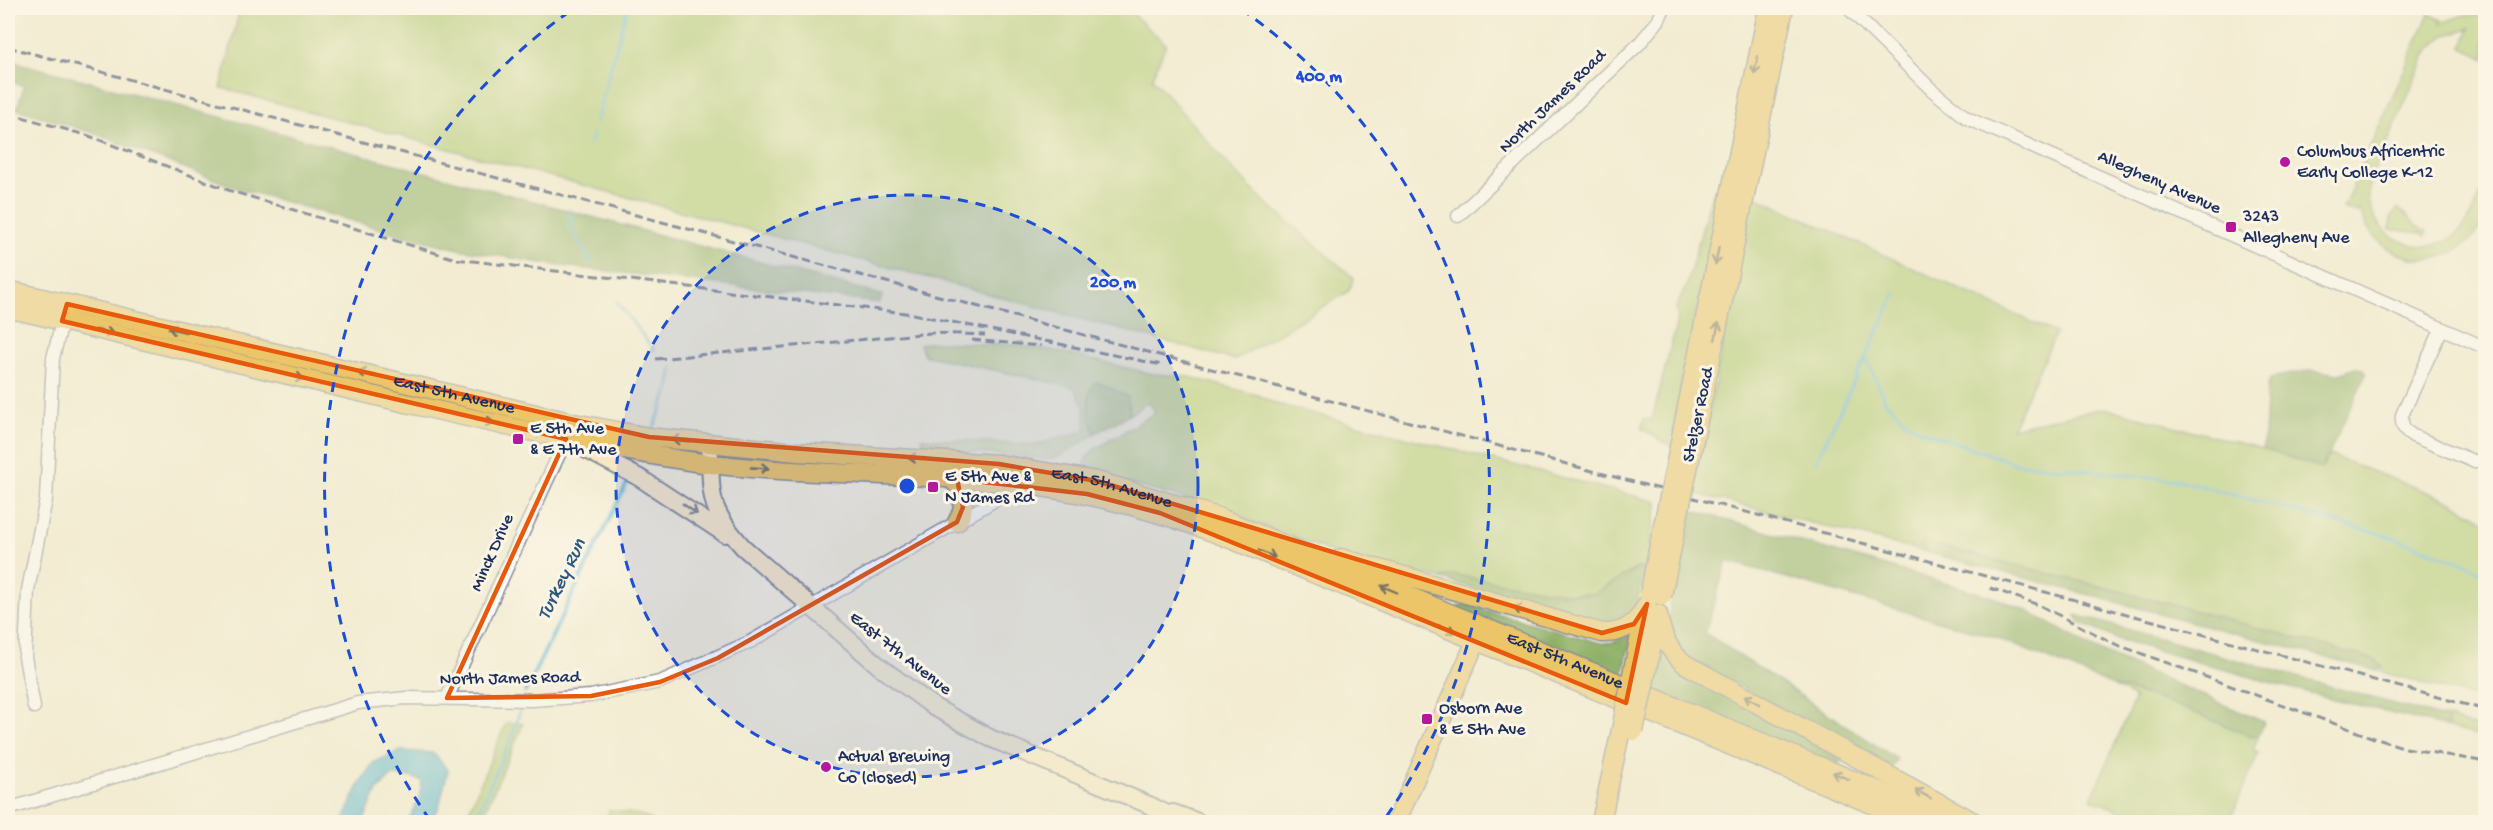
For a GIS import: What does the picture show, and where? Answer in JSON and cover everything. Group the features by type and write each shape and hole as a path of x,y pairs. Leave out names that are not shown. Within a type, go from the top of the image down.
{"main road":[{"name":"Stelzer Road","path":"1690,428 1768,8"},
{"name":"Stelzer Road","path":"1613,822 1628,728 1690,428 1784,8"},
{"name":"East 5th Avenue","path":"8,290 64,313"},
{"name":"East 5th Avenue","path":"8,308 64,313 711,464 949,478 1023,484 1087,494 1197,525 1954,822"},
{"name":"East 5th Avenue","path":"567,430 796,452 942,459 1046,471 1097,481 1183,505 1230,522 1479,635 1915,822"},
{"path":"949,478 958,484 962,497 963,507 957,522"},
{"path":"1230,522 1346,559 1602,633 1619,631 1634,624 1654,602"},
{"path":"1654,602 1665,640 1673,653 1685,663 1974,822"},
{"path":"1396,822 1479,635"},
{"name":"Stelzer Road","path":"1601,822 1628,728"}],"street":[{"name":"North James Road","path":"1458,216 1639,44 1658,21 1664,8"},
{"name":"Allegheny Avenue","path":"1848,8 1932,90 1967,118 2486,348"},
{"path":"33,707 25,657 28,590 46,499 53,357 64,313"},
{"path":"2442,328 2402,415 2401,423 2405,431 2413,436 2473,461 2482,461 2486,458"},
{"name":"East 7th Avenue","path":"567,430 674,498 743,547 897,680 955,720 1026,754 1149,805 1198,822"},
{"name":"Minck Drive","path":"447,698 567,430"},
{"name":"East 7th Avenue","path":"709,444 711,490 716,512 725,527 743,547"},
{"name":"North James Road","path":"8,809 358,703 406,698 532,700 591,696 660,682 718,658 1046,471"},
{"name":"East 7th Avenue","path":"1149,805 1183,822"}],"highlighted area":[{"path":"67,304 649,437 999,464 1097,481 1602,633 1634,624 1647,604 1626,703 1160,513 1087,494 957,479 963,507 957,522 718,658 660,682 591,696 447,698 566,439 62,321"}],"green space":[{"path":"240,8 1126,8 1166,44 1152,78 1230,167 1266,203 1354,278 1349,291 1235,360 221,88"},
{"path":"2429,14 2442,20 2441,23 2464,15 2485,16 2485,59 2462,48 2470,28 2444,36 2427,52 2373,173 2369,191 2371,207 2377,221 2387,232 2413,245 2428,246 2443,242 2462,229 2474,210 2485,182 2486,207 2484,219 2479,228 2464,245 2449,254 2433,259 2417,259 2388,248 2376,238 2366,225 2359,210 2357,213 2343,208"},
{"path":"8,60 882,295 880,303 554,265 459,249 405,236 237,188 90,132 17,109 24,86 8,81"},
{"path":"1718,184 1722,185 1670,446 1641,428 1644,419 1652,420 1678,317 1676,308 1687,284 1711,196"},
{"path":"1752,195 2056,333 2012,428 2104,408 2263,449 2322,468 2329,455 2448,500 2481,518 2486,522 2485,700 2374,670 2382,667 2181,607 1924,542 1919,546 1926,552 1693,493"},
{"path":"2398,208 2422,230 2427,231 2426,236 2421,233 2389,229 2391,218"},
{"path":"936,342 1014,345 1050,350 1152,374 1185,376 1257,395 1276,404 1658,502 1645,569 1637,568 1594,594 1570,594 1442,579 1342,556 1215,507 1092,474 1085,465 1087,457 1094,450 1155,413 1149,401 1129,415 1130,405 1092,427 1096,433 1060,456 1048,459 935,449 927,446 922,438 1036,445 1086,431 1084,405 1074,387 924,355 920,344"},
{"path":"2355,368 2363,369 2366,374 2322,468 2263,449 2267,385 2271,378 2311,370 2339,374"},
{"path":"1096,382 1128,397 1129,415 1096,433 1088,406 1090,392"},
{"path":"1691,510 1993,597 2022,608 2091,647 2264,722 2259,735 2251,736 2171,703 2111,685 1995,637 1727,561 1705,633 1897,759 1890,770 1691,660 1682,652 1671,635 1669,610 1675,574"},
{"path":"1924,542 2181,607 2376,660 2383,667 2374,670 1926,552 1919,545"},
{"path":"1638,568 1645,569 1638,600 1630,615 1623,621 1602,626 1441,579 1455,575 1570,594 1594,594"},
{"path":"1465,604 1601,643 1613,642 1629,636 1631,638 1623,677 1460,612 1459,606"},
{"path":"2076,615 2448,719 2446,727 2279,685 2117,639 2080,623"},
{"path":"1664,654 1840,757 1841,762 1836,766 1652,691 1660,655"},
{"path":"2111,685 2171,703 2251,736 2259,735 2253,750 2259,752 2229,822 2148,822 2091,799 2135,698"},
{"path":"2448,719 2485,729 2485,738 2446,727"},
{"path":"506,723 523,724 480,822 464,822"},
{"path":"609,810 640,815 655,822 605,822"}],"water":[{"path":"401,751 433,753 448,770 439,807 431,822 408,822 419,799 422,781 410,777 391,776 377,791 363,822 342,822 361,781 374,762"}],"waterway":[{"name":"Turkey Run","path":"596,122 627,8"},
{"name":"Turkey Run","path":"590,143 593,133"},
{"name":"Turkey Run","path":"571,211 570,228 592,264"},
{"path":"1816,462 1896,293"},
{"name":"Turkey Run","path":"617,302 654,350"},
{"path":"1866,358 1885,401 1909,424 2014,463 2179,480 2395,538 2471,566 2486,575"},
{"name":"Turkey Run","path":"654,427 670,387 672,369"},
{"name":"Turkey Run","path":"525,692 628,481"},
{"name":"Turkey Run","path":"474,822 513,734 520,711"}],"railway":[{"path":"8,47 2486,710"},
{"path":"8,113 89,136 231,191 456,259 913,314 1162,365"},
{"path":"656,359 931,333 985,335"},
{"path":"972,340 1041,346"},
{"path":"1990,588 2039,605 2115,644 2374,738 2406,748 2486,762"}],"place":[{"name":"Columbus Africentric Early College K-12","path":"2285,162"},
{"name":"3243 Allegheny Ave","path":"2231,227"},
{"name":"E 5th Ave & E 7th Ave","path":"518,439"},
{"name":"E 5th Ave & N James Rd","path":"933,487"},
{"name":"Osborn Ave & E 5th Ave","path":"1427,719"},
{"name":"Actual Brewing Co (closed)","path":"826,767"}]}
